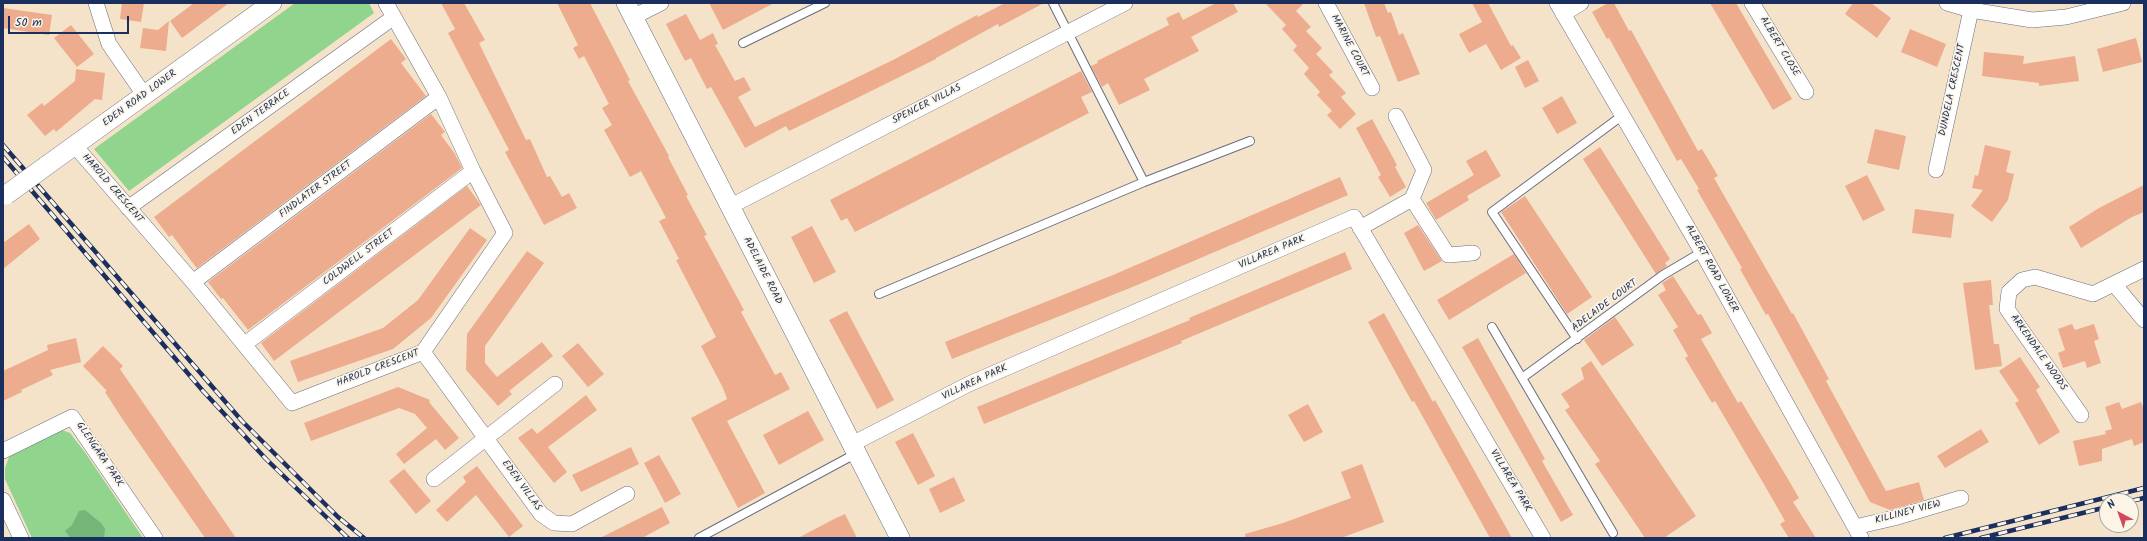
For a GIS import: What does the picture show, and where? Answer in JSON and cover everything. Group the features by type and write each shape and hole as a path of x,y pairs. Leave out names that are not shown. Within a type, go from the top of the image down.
{"street":[{"path":"96,3 109,44 145,96"},
{"name":"EDEN ROAD LOWER","path":"5,196 272,3"},
{"name":"HAROLD CRESCENT","path":"75,146 193,282 292,403 423,352 505,233 473,171 439,97 386,3"},
{"path":"629,10 661,3"},
{"name":"SPENCER VILLAS","path":"729,207 1068,34 1125,3"},
{"name":"MARINE COURT","path":"1326,3 1372,88"},
{"path":"1560,8 1581,3"},
{"name":"ALBERT CLOSE","path":"1752,3 1806,92"},
{"path":"1947,3 1971,10 2032,20 2066,17 2123,3"},
{"name":"ALBERT ROAD LOWER","path":"1560,8 1702,252 1859,534"},
{"name":"ADELAIDE ROAD","path":"629,10 900,538"},
{"name":"DUNDELA CRESCENT","path":"1936,170 1971,10"},
{"name":"EDEN TERRACE","path":"128,208 394,18"},
{"name":"FINDLATER STREET","path":"193,282 439,97"},
{"path":"1360,228 1412,199 1424,170 1396,116"},
{"name":"COLDWELL STREET","path":"245,344 473,171"},
{"path":"1412,199 1448,255 1473,254"},
{"name":"VILLAREA PARK","path":"854,449 969,384 1354,217 1543,538"},
{"path":"2144,269 2108,287 2144,320"},
{"name":"ARKENDALE WOODS","path":"2081,415 2007,309 2009,292 2022,280 2036,277 2093,294 2108,287"},
{"name":"EDEN VILLAS","path":"423,352 541,514 554,523 572,524 627,494"},
{"path":"434,479 555,384"},
{"name":"GLENGARA PARK","path":"3,451 72,416 155,538"},
{"name":"KILLINEY VIEW","path":"1859,534 1894,518 1961,498"},
{"path":"3,500 21,538"}],"lane":[{"path":"743,43 825,3"},
{"path":"1053,3 1144,182"},
{"path":"1577,339 1492,212 1623,116"},
{"path":"879,294 1144,182 1250,141"},
{"name":"ADELAIDE COURT","path":"1522,378 1663,275 1702,252"},
{"path":"1492,327 1613,533"},
{"path":"699,538 854,449"}],"green space":[{"path":"295,3 369,3 374,13 129,191 94,149"},
{"path":"62,430 70,433 84,451 143,538 32,538 5,479 5,468 9,457"},
{"path":"85,510 101,523 105,529 104,538 70,538 65,531 72,525 79,511"}],"building":[{"path":"122,3 144,3 141,22 120,19"},
{"path":"194,3 229,3 182,38 170,21"},
{"path":"441,3 464,3 485,40 479,43 526,140 530,139 547,177 550,176 562,197 569,193 577,208 544,225 505,152 509,150 448,33 455,29"},
{"path":"557,3 590,3 630,80 628,81 669,156 668,157 688,195 686,196 707,235 704,236 744,310 741,312 775,375 781,372 790,389 727,421 765,493 738,508 691,418 727,399 723,388 701,346 716,337 676,260 679,259 659,221 666,218 641,171 630,177 604,130 612,125 602,108 609,104 584,56 579,59 573,48 578,45"},
{"path":"709,3 774,3 723,30"},
{"path":"1005,3 1044,3 999,27 998,24 936,59 789,131 786,126 745,148 711,87 707,89 691,58 685,61 666,24 686,14 700,40 713,33 718,44 715,45 735,81 744,77 751,90 738,97 755,127 895,59 977,15 978,17"},
{"path":"1216,3 1233,3 1238,12 1191,37 1199,51 1144,79 1150,90 1119,105 1108,83 1102,87 1091,66 1098,63 1097,61 1169,25 1166,18 1179,12 1183,20"},
{"path":"1265,3 1304,3 1296,11 1311,27 1306,31 1322,48 1316,54 1333,72 1329,75 1346,93 1341,97 1356,114 1340,129 1327,115 1332,111 1317,95 1320,92 1304,74 1309,68 1293,50 1297,46 1282,29 1286,25"},
{"path":"1364,3 1384,3 1388,13 1391,12 1399,35 1403,33 1420,74 1398,82 1380,36 1376,37"},
{"path":"1472,3 1488,3 1511,46 1513,45 1521,58 1501,70 1486,44 1469,53 1459,34 1482,22"},
{"path":"1608,3 1614,3 1629,31 1631,30 1698,151 1702,149 1718,176 1714,178 1792,314 1793,313 1829,379 1826,381 1886,491 1919,482 1924,500 1890,510 1870,502 1768,314 1766,315 1740,269 1742,268 1697,190 1699,189 1681,159 1677,161 1609,38 1607,39 1592,12"},
{"path":"1710,3 1736,3 1792,99 1773,110"},
{"path":"1853,3 1871,3 1891,18 1877,38 1845,14"},
{"path":"3,8 52,15 49,35 3,28"},
{"path":"169,21 166,51 140,48 143,28 158,30"},
{"path":"71,25 94,54 77,67 54,38"},
{"path":"1910,29 1946,44 1937,67 1901,52"},
{"path":"2136,38 2142,62 2103,72 2097,49"},
{"path":"391,39 406,59 401,63 426,96 197,268 172,235 169,237 154,217"},
{"path":"1984,52 2024,56 2023,64 2075,56 2079,81 2039,86 2039,83 1982,76"},
{"path":"1528,60 1539,81 1525,88 1515,67"},
{"path":"76,69 105,73 102,100 95,99 56,132 54,129 45,136 27,115 42,103 44,106 75,81"},
{"path":"1081,71 1092,92 1081,97 1089,113 855,232 847,218 841,221 830,200"},
{"path":"1562,96 1577,123 1557,134 1542,108"},
{"path":"431,114 445,132 441,135 455,154 462,168 248,330 223,298 221,299 208,282"},
{"path":"1372,119 1397,165 1395,167 1406,187 1390,197 1378,177 1381,175 1356,128"},
{"path":"1875,129 1906,136 1899,170 1867,163"},
{"path":"1985,145 2011,151 2006,172 2014,174 2008,200 1992,222 1971,206 1983,190 1972,188 1975,175 1978,176"},
{"path":"1600,147 1670,259 1665,263 1667,266 1656,274 1583,159"},
{"path":"1486,150 1501,176 1467,196 1469,200 1436,220 1426,203 1474,175 1466,161"},
{"path":"1867,175 1885,210 1863,221 1845,186"},
{"path":"1340,177 1348,195 1135,286 952,359 945,342 1113,275"},
{"path":"2144,185 2144,212 2132,217 2081,248 2069,227 2099,208"},
{"path":"467,186 481,205 274,361 261,343"},
{"path":"1525,196 1592,297 1567,314 1501,212"},
{"path":"1915,209 1954,214 1951,238 1912,233"},
{"path":"29,224 40,239 3,269 3,243"},
{"path":"1418,225 1442,261 1424,271 1404,233"},
{"path":"812,226 836,272 814,283 791,237"},
{"path":"470,228 487,240 431,318 393,349 298,382 290,361 383,328 418,300"},
{"path":"527,251 544,263 485,346 485,363 497,377 542,342 553,356 509,391 512,394 498,406 466,370 467,334"},
{"path":"1345,252 1352,269 1181,341 1182,343 984,424 977,407 1190,320 1189,318"},
{"path":"1514,254 1526,273 1449,320 1437,300"},
{"path":"1673,276 1698,315 1701,314 1712,333 1701,339 1738,403 1741,401 1799,498 1793,502 1816,538 1789,538 1780,524 1785,521 1765,486 1715,401 1712,403 1685,358 1688,356 1673,330 1678,327 1658,295 1666,290 1662,283"},
{"path":"1991,280 1993,305 1989,305 1994,344 1999,344 2002,366 1975,370 1963,283"},
{"path":"847,311 894,400 877,409 829,320"},
{"path":"1384,313 1433,402 1435,400 1512,538 1490,538 1414,401 1412,402 1368,322"},
{"path":"1615,317 1634,345 1602,366 1584,340"},
{"path":"2072,324 2075,330 2094,324 2099,339 2094,341 2101,363 2087,368 2085,361 2063,368 2058,353 2065,350 2058,329"},
{"path":"76,338 81,362 50,370 53,375 21,390 22,392 3,401 3,371 48,350 47,345"},
{"path":"1478,338 1545,459 1542,461 1573,515 1561,522 1462,347"},
{"path":"578,343 604,374 588,387 562,356"},
{"path":"103,346 123,366 120,369 236,538 205,538 123,420 105,392 107,391 83,366"},
{"path":"2020,357 2040,387 2036,390 2060,432 2039,445 2015,403 2019,401 1999,371"},
{"path":"1591,361 1696,516 1664,538 1645,538 1595,464 1600,461 1565,410 1570,407 1561,394 1584,379 1581,368"},
{"path":"398,387 430,400 429,402 459,438 445,450 436,439 404,464 396,454 427,428 415,414 399,408 311,441 304,423"},
{"path":"586,395 597,410 548,447 567,472 554,483 518,438 532,428 537,434"},
{"path":"2119,402 2122,409 2141,402 2144,410 2144,442 2134,446 2132,439 2102,449 2102,461 2079,466 2073,441 2106,434 2105,431 2112,429 2105,407"},
{"path":"1308,404 1323,432 1304,442 1288,415"},
{"path":"808,411 824,440 779,465 763,435"},
{"path":"1981,429 1989,442 1945,468 1937,456"},
{"path":"913,433 935,476 918,485 895,442"},
{"path":"631,447 639,464 581,492 572,475"},
{"path":"659,455 681,494 665,503 644,463"},
{"path":"1362,464 1384,522 1341,538 1245,538 1245,534 1283,523 1351,498 1341,472"},
{"path":"477,466 523,526 509,537 476,495 447,522 436,510 466,482 463,477"},
{"path":"404,469 431,501 416,514 389,481"},
{"path":"954,477 965,501 940,513 929,489"},
{"path":"662,507 670,523 642,538 600,538"},
{"path":"845,514 857,538 798,538 836,518"}],"railway":[{"path":"3,145 242,421 338,517 364,538"},
{"path":"3,157 203,391 266,459 348,538"},
{"path":"1945,538 2144,488"},
{"path":"2139,499 2144,498"},
{"path":"1981,538 2099,509"}]}
